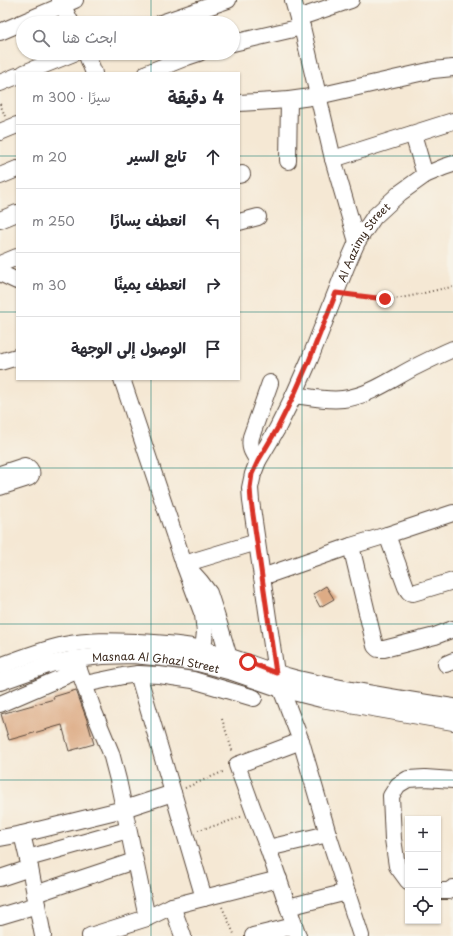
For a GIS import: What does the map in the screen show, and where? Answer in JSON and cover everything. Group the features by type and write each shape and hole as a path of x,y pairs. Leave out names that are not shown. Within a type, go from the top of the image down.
{"street":[{"path":"181,16 228,0"},
{"path":"293,0 300,22 333,159 357,242"},
{"path":"240,41 300,22 351,0"},
{"path":"35,16 66,2 69,16"},
{"path":"0,32 16,25"},
{"path":"26,72 56,60"},
{"path":"89,60 94,72"},
{"path":"150,72 180,60"},
{"path":"240,103 289,100 318,96 433,70 453,68"},
{"path":"0,83 16,76"},
{"path":"288,161 289,100"},
{"path":"333,159 453,121"},
{"path":"0,132 16,125"},
{"path":"413,134 425,175"},
{"name":"Al Aazimy Street","path":"276,673 251,501 250,488 252,474 294,395 357,242 374,217 400,193 425,175 444,166 453,164"},
{"path":"0,176 16,169"},
{"path":"0,220 16,213"},
{"path":"240,222 258,217"},
{"path":"0,264 16,257"},
{"path":"0,273 16,281"},
{"path":"294,395 329,400 345,399 360,395 373,390 453,348"},
{"path":"0,362 16,357"},
{"path":"122,380 184,564 203,615 205,632 200,656"},
{"path":"258,461 250,445 251,437 270,383"},
{"path":"0,474 24,466 31,470 31,474 28,478 0,487"},
{"path":"262,577 351,546 453,514"},
{"path":"387,535 406,588 410,593 453,581"},
{"path":"184,564 257,542"},
{"path":"351,546 375,646 378,649 384,649 428,638 453,628"},
{"path":"184,564 193,572 209,593 230,664"},
{"name":"Masnaa Al Ghazl Street","path":"0,666 63,645 111,641 168,644 200,656 230,664 371,694 453,707"},
{"name":"Masnaa Al Ghazl Street","path":"0,682 51,664 79,671 104,656 133,655 163,658 200,656"},
{"name":"Masnaa Al Ghazl Street","path":"230,664 281,688 321,699 453,722"},
{"path":"79,671 111,753 147,918"},
{"path":"0,704 79,671 123,676 138,674 159,675 193,680 254,698"},
{"path":"138,674 185,834 211,896"},
{"path":"281,688 301,741 328,834 361,936"},
{"path":"253,936 296,931 268,848 237,765 301,741"},
{"path":"405,877 397,866 393,839 391,796 398,785 408,780 425,778 453,780"},
{"path":"0,838 124,809 173,793"},
{"path":"0,878 29,863 128,830"},
{"path":"22,834 43,936"},
{"path":"268,848 328,834"},
{"path":"0,916 36,899 134,860"},
{"path":"90,936 124,931 172,906 279,879"},
{"path":"441,892 449,891 453,888"},
{"path":"288,907 347,892"},
{"path":"172,906 183,936"}],"path":[{"path":"336,293 385,299 406,297 453,287"},
{"path":"173,793 237,765 222,719"},
{"path":"185,834 221,824 254,812"},
{"path":"211,896 235,936"}],"building":[{"path":"326,586 334,599 320,607 313,594"},
{"path":"76,690 94,744 69,751 62,725 9,740 1,714 54,699 53,697"}],"route":[{"path":"248,662 276,673 251,501 250,488 252,474 294,395 336,293 385,299"}]}
